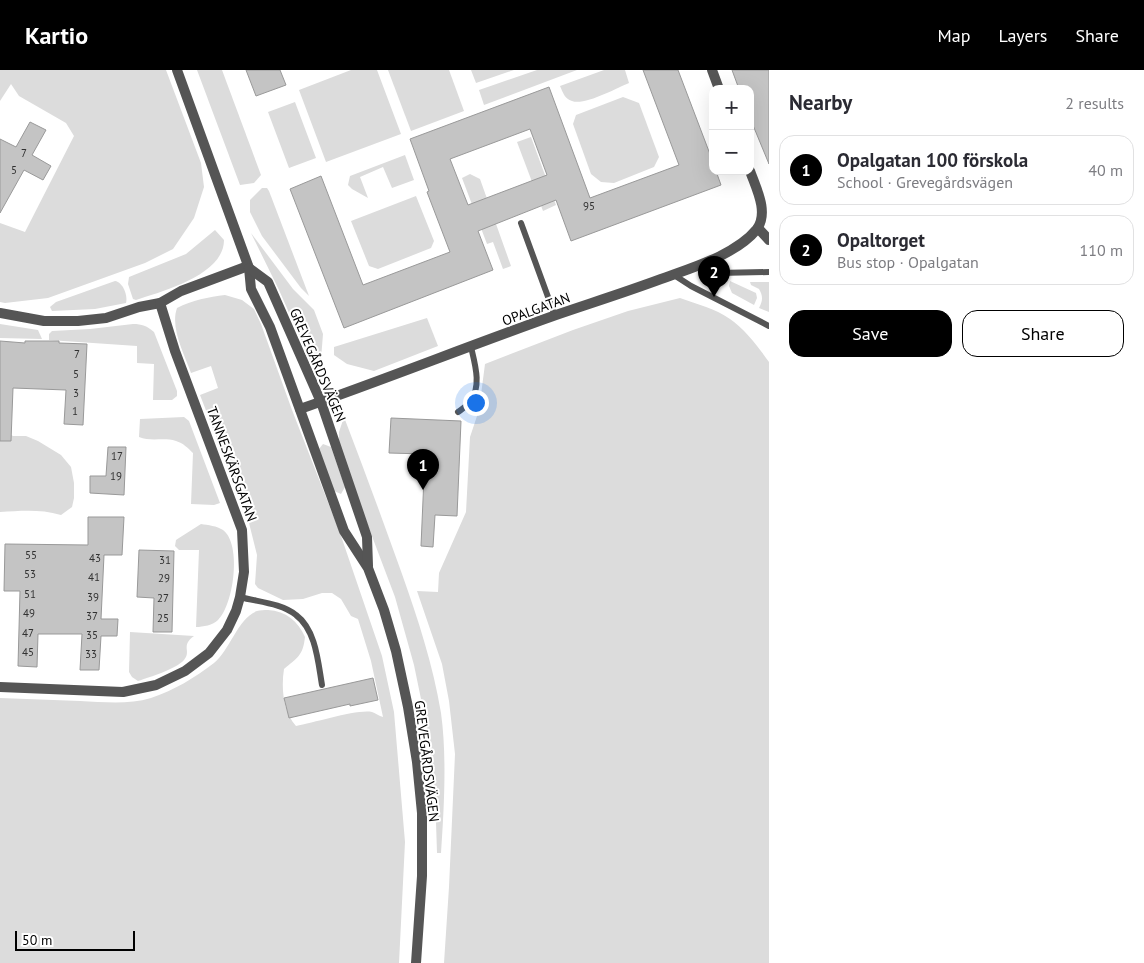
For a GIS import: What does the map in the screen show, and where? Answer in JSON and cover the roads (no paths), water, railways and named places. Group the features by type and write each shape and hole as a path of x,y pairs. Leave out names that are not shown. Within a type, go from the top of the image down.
{"street":[{"name":"GREVEGÅRDSVÄGEN","path":"177,70 249,267 251,289 270,327 344,531 368,568 384,610 396,651 417,762 422,813 422,876 416,963"},
{"path":"712,70 718,85"},
{"path":"752,175 765,203 758,228 769,240"},
{"name":"OPALGATAN","path":"300,409 702,264 729,251 747,239 758,228"},
{"name":"GREVEGÅRDSVÄGEN","path":"249,267 268,282 321,402 367,537 368,568"},
{"path":"0,314 44,321 78,321 106,318 138,307 160,303 181,291 249,267"},
{"name":"TANNESKÄRSGATAN","path":"0,686 123,692 156,685 185,671 208,653 227,630 236,611 244,572 242,530 174,351 160,303"}],"lane":[{"path":"521,223 556,316"},
{"path":"702,264 708,270 718,273 769,272"},
{"path":"674,274 690,286 769,326"},
{"path":"458,412 470,402 476,390 476,369 471,347"},
{"path":"240,598 283,608 302,620 315,647 322,685"}],"place":[{"name":"Opaltorget","path":"714,297"},
{"name":"Opalgatan 100 förskola","path":"423,490"}]}
